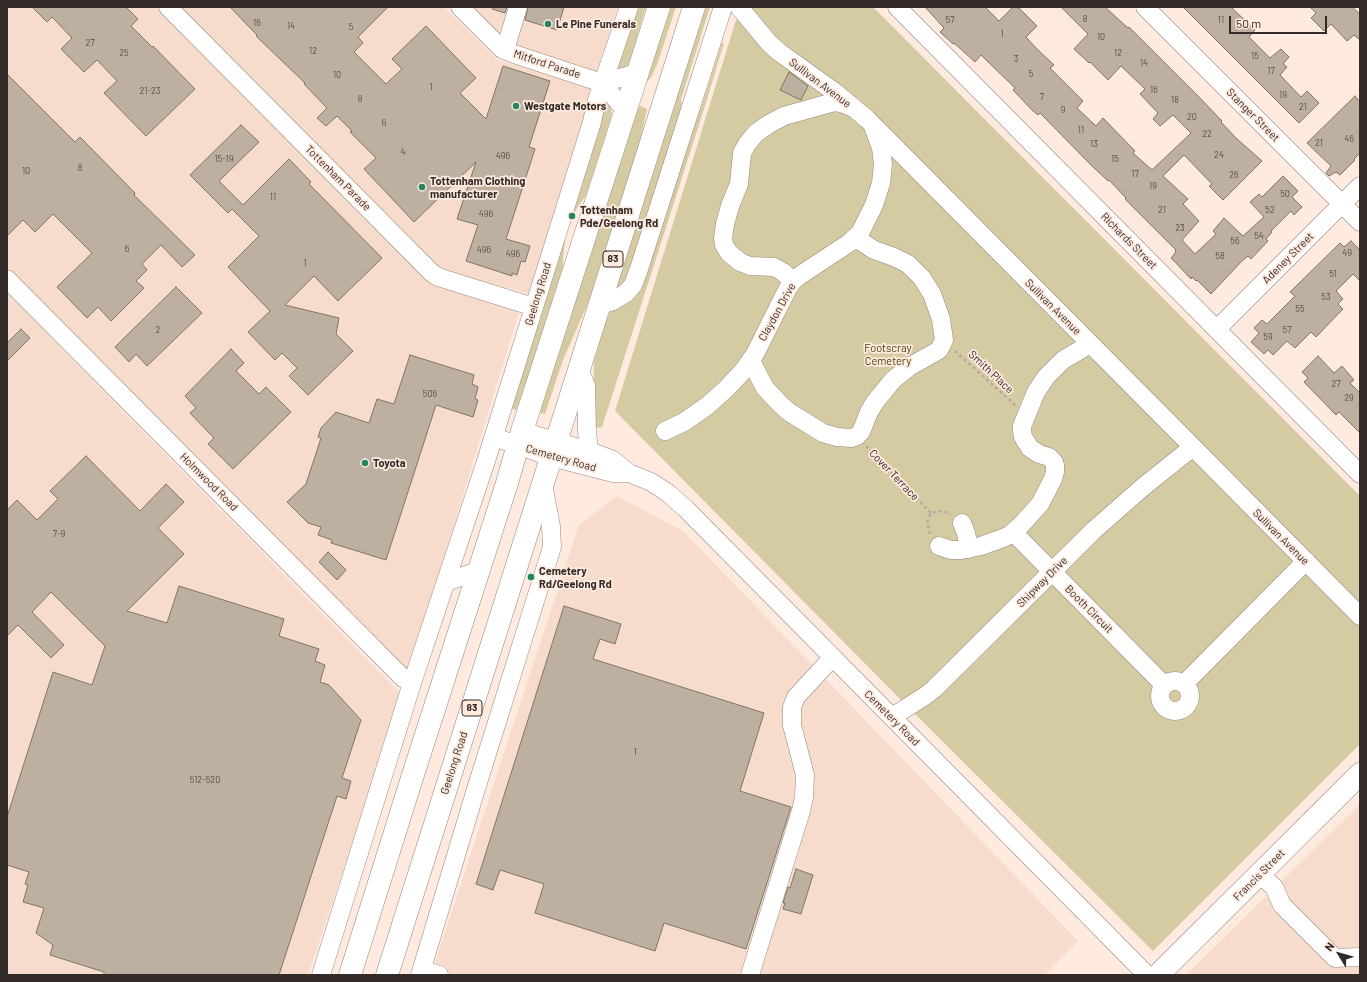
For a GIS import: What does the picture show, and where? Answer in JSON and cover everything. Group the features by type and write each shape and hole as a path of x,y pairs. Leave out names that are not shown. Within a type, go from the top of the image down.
{"main road":[{"path":"350,975 520,438 659,7"},
{"name":"Geelong Road","path":"387,975 670,78 694,7"},
{"path":"631,92 641,95 670,78"},
{"name":"Francis Street","path":"1158,975 1360,774"}],"street":[{"name":"Tottenham Parade","path":"168,7 432,273 438,277 534,307"},
{"name":"Mitford Parade","path":"460,7 505,50 602,83"},
{"path":"505,50 518,7"},
{"name":"Geelong Road","path":"321,975 412,683 494,437 592,122 602,83 629,7"},
{"path":"599,305 613,302 626,293 632,286 637,275 722,7"},
{"name":"Sullivan Avenue","path":"739,7 769,43 779,52 821,82 862,115 1360,616"},
{"name":"Richards Street","path":"898,7 1360,474"},
{"name":"Stanger Street","path":"1145,7 1360,222"},
{"path":"602,83 631,92"},
{"path":"602,83 631,92"},
{"path":"793,281 786,274 776,268 750,266 740,262 728,253 724,245 723,238 725,224 730,206 739,184 742,153 756,133 784,116 834,102 843,104 862,115"},
{"name":"Claydon Drive","path":"666,431 684,422 711,402 732,383 751,361 793,281 856,238 862,230 879,193 883,164 880,144 876,133 862,115"},
{"name":"Adeney Street","path":"1217,329 1360,186"},
{"path":"751,361 765,388 789,412 831,436 861,441 862,431 872,407 887,387 903,371 938,351 943,344 944,333 940,314 926,284 919,274 903,261 874,250 856,238"},
{"name":"Holmwood Road","path":"7,279 403,678 412,683"},
{"path":"940,546 954,550 969,549 988,544 1013,532 1028,518 1043,499 1051,484 1055,472 1054,464 1052,459 1035,452 1024,439 1022,429 1036,392 1049,374 1063,360 1090,344"},
{"path":"579,369 586,386 587,432 590,451"},
{"name":"Cemetery Road","path":"494,437 520,438 554,449 613,473 629,473"},
{"name":"Shipway Drive","path":"892,717 931,692 1091,533 1133,495 1193,447"},
{"name":"Cemetery Road","path":"554,449 590,451 613,460 629,473 651,482 668,493 686,509 1146,975"},
{"name":"Geelong Road","path":"421,972 476,788 552,547 551,526 543,483"},
{"path":"962,524 966,533 969,549"},
{"name":"Booth Circuit","path":"1013,532 1164,685"},
{"path":"1184,684 1306,561"},
{"path":"446,582 478,571"},
{"path":"750,975 802,811 805,775 792,725 792,707 796,697 832,658"},
{"path":"1174,680 1180,681 1184,684 1189,690 1189,700 1184,707 1174,711 1166,708 1161,702 1160,692 1164,685 1174,680"},
{"path":"1259,874 1274,887 1282,905 1335,958 1360,957"},
{"path":"421,972 439,975"}],"path":[{"name":"Smith Place","path":"943,344 960,354 981,375 1009,399 1026,417"},
{"name":"Cover Terrace","path":"861,441 931,513"},
{"path":"940,546 932,537 927,525 928,518 931,513 938,511 947,512 955,516 962,524"}],"shaded area":[{"path":"7,7 157,7 429,283 519,312 408,674 7,271"},
{"path":"176,7 444,7 498,60 598,89 530,294 435,268"},
{"path":"471,7 618,7 597,73 503,41"},
{"path":"7,293 402,695 308,975 7,975"},
{"path":"617,496 683,531 1078,941 1044,975 431,975 579,525"},
{"path":"1360,804 1360,975 1186,975"}],"green space":[{"path":"637,7 646,7 630,61 626,69 618,70 621,56"},
{"path":"671,7 676,7 658,62 652,76 646,82"},
{"path":"706,7 710,7 681,99 682,110 629,278 616,290"},
{"name":"Footscray Cemetery","path":"748,7 873,7 1360,496 1360,744 1153,951 908,707 615,411 736,20 739,20"},
{"path":"722,43 724,43 704,109 602,427 593,428 594,362 605,324 610,312 614,308 701,108"},
{"path":"603,97 609,103 612,114 586,195 573,214 568,213"},
{"path":"641,106 647,109 640,141 588,303 563,360 545,414 540,413 637,108"},
{"path":"560,241 565,242 563,267 516,410 511,408"}],"building":[{"path":"32,7 126,7 138,19 131,26 195,89 146,136 104,93 117,81 97,60 84,72 61,49 72,38 52,17 47,22"},
{"path":"230,7 388,7 358,37 363,43 354,52 386,84 402,69 392,59 426,26 476,78 460,93 486,119 503,66 550,81 529,147 535,149 506,239 530,246 525,262 521,261 517,275 512,273 512,276 466,261 478,225 457,219 476,162 414,222 364,169 376,158 350,132 352,131 337,116 326,126 317,118 327,108 304,84 305,83 256,36 257,35"},
{"path":"493,7 507,7 505,13 492,9"},
{"name":"Le Pine Funerals","path":"528,7 564,7 557,30 525,20"},
{"path":"925,7 985,7 999,21 1013,7 1019,8 1037,26 1026,37 1054,65 1050,68 1083,101 1077,108 1096,126 1103,118 1135,151 1133,153 1152,170 1191,133 1173,115 1160,126 1153,119 1158,113 1140,94 1145,89 1121,66 1108,80 1074,49 1088,34 1061,7 1105,7 1128,28 1129,27 1198,96 1236,138 1262,161 1223,200 1209,186 1212,184 1184,155 1163,176 1188,199 1183,204 1199,221 1182,240 1195,254 1216,234 1213,231 1224,218 1243,236 1264,217 1250,202 1259,194 1262,197 1283,176 1298,191 1292,197 1302,207 1294,215 1291,211 1271,231 1272,232 1266,239 1268,241 1251,259 1248,256 1241,262 1211,294 1197,280 1196,281 1192,277 1191,279 1171,258 1176,250 1125,199 1126,198 1109,180 1108,181 1091,165 1040,113 1038,115 1032,110 1013,90 1015,88 981,55 975,62 940,32 944,28"},
{"path":"1183,7 1231,7 1255,30 1249,37 1270,58 1281,49 1289,57 1283,64 1287,67 1280,75 1301,97 1307,91 1319,103 1299,123"},
{"path":"1310,7 1352,7 1360,14 1360,40 1354,35 1347,41 1331,24 1324,31 1311,18 1316,13"},
{"path":"789,72 808,86 801,100 780,90"},
{"path":"7,74 75,142 80,137 135,193 134,195 195,255 182,267 161,245 142,264 147,270 136,281 144,288 111,321 98,307 87,318 57,287 92,253 53,214 35,232 23,220 7,236"},
{"path":"1355,96 1360,102 1360,153 1340,175 1336,172 1329,176 1326,173 1331,166 1307,143"},
{"path":"241,125 259,142 219,181 243,205 289,159 311,182 309,184 382,258 338,301 314,276 285,305 339,318 336,334 353,351 308,395 289,376 297,368 282,353 275,360 248,332 270,311 228,267 259,236 232,209 228,213 190,175"},
{"path":"1351,241 1360,250 1360,281 1353,274 1336,291 1343,299 1338,304 1343,309 1316,337 1311,332 1295,348 1287,341 1273,355 1268,350 1264,354 1251,342 1259,333 1254,328 1262,320 1267,324 1295,296 1290,292 1340,243 1344,247"},
{"path":"176,287 202,313 147,366 136,354 129,362 115,347"},
{"path":"21,329 30,338 7,361 7,343"},
{"path":"231,349 244,363 236,371 259,394 266,387 291,412 233,469 208,444 214,438 190,413 196,408 185,396"},
{"name":"Toyota","path":"410,355 474,375 472,384 478,387 475,399 478,400 473,417 436,405 386,560 331,543 332,540 318,535 321,527 308,523 287,502 306,484 321,438 318,437 321,428 336,412 369,423 377,399 394,404"},
{"path":"1318,356 1334,373 1342,366 1354,380 1350,383 1360,393 1360,433 1339,412 1336,415 1304,382 1308,378 1302,372"},
{"path":"86,456 140,511 166,484 184,502 158,528 184,554 127,611 167,623 179,586 284,619 279,636 319,649 315,661 325,665 320,682 329,685 361,720 342,778 351,781 346,799 337,796 279,975 104,975 104,972 50,955 53,945 36,933 44,908 23,902 28,885 25,884 29,872 7,865 7,817 53,672 92,685 105,646 51,592 32,612 64,645 51,658 18,625 7,636 7,510 17,500 37,520 58,499 50,491"},
{"path":"328,552 346,570 337,580 319,562"},
{"path":"564,606 621,624 615,644 600,639 593,659 764,713 740,791 791,807 746,949 664,923 655,951 535,913 544,884 500,870 493,890 476,884"},
{"path":"796,869 813,875 801,914 783,909 785,903 783,903 788,887 790,888"}],"place":[{"name":"Le Pine Funerals","path":"548,24"},
{"name":"Westgate Motors","path":"516,106"},
{"name":"Tottenham Clothing manufacturer","path":"422,187"},
{"name":"Tottenham Pde/Geelong Rd","path":"572,216"},
{"name":"Toyota","path":"365,463"},
{"name":"Cemetery Rd/Geelong Rd","path":"531,577"}]}
